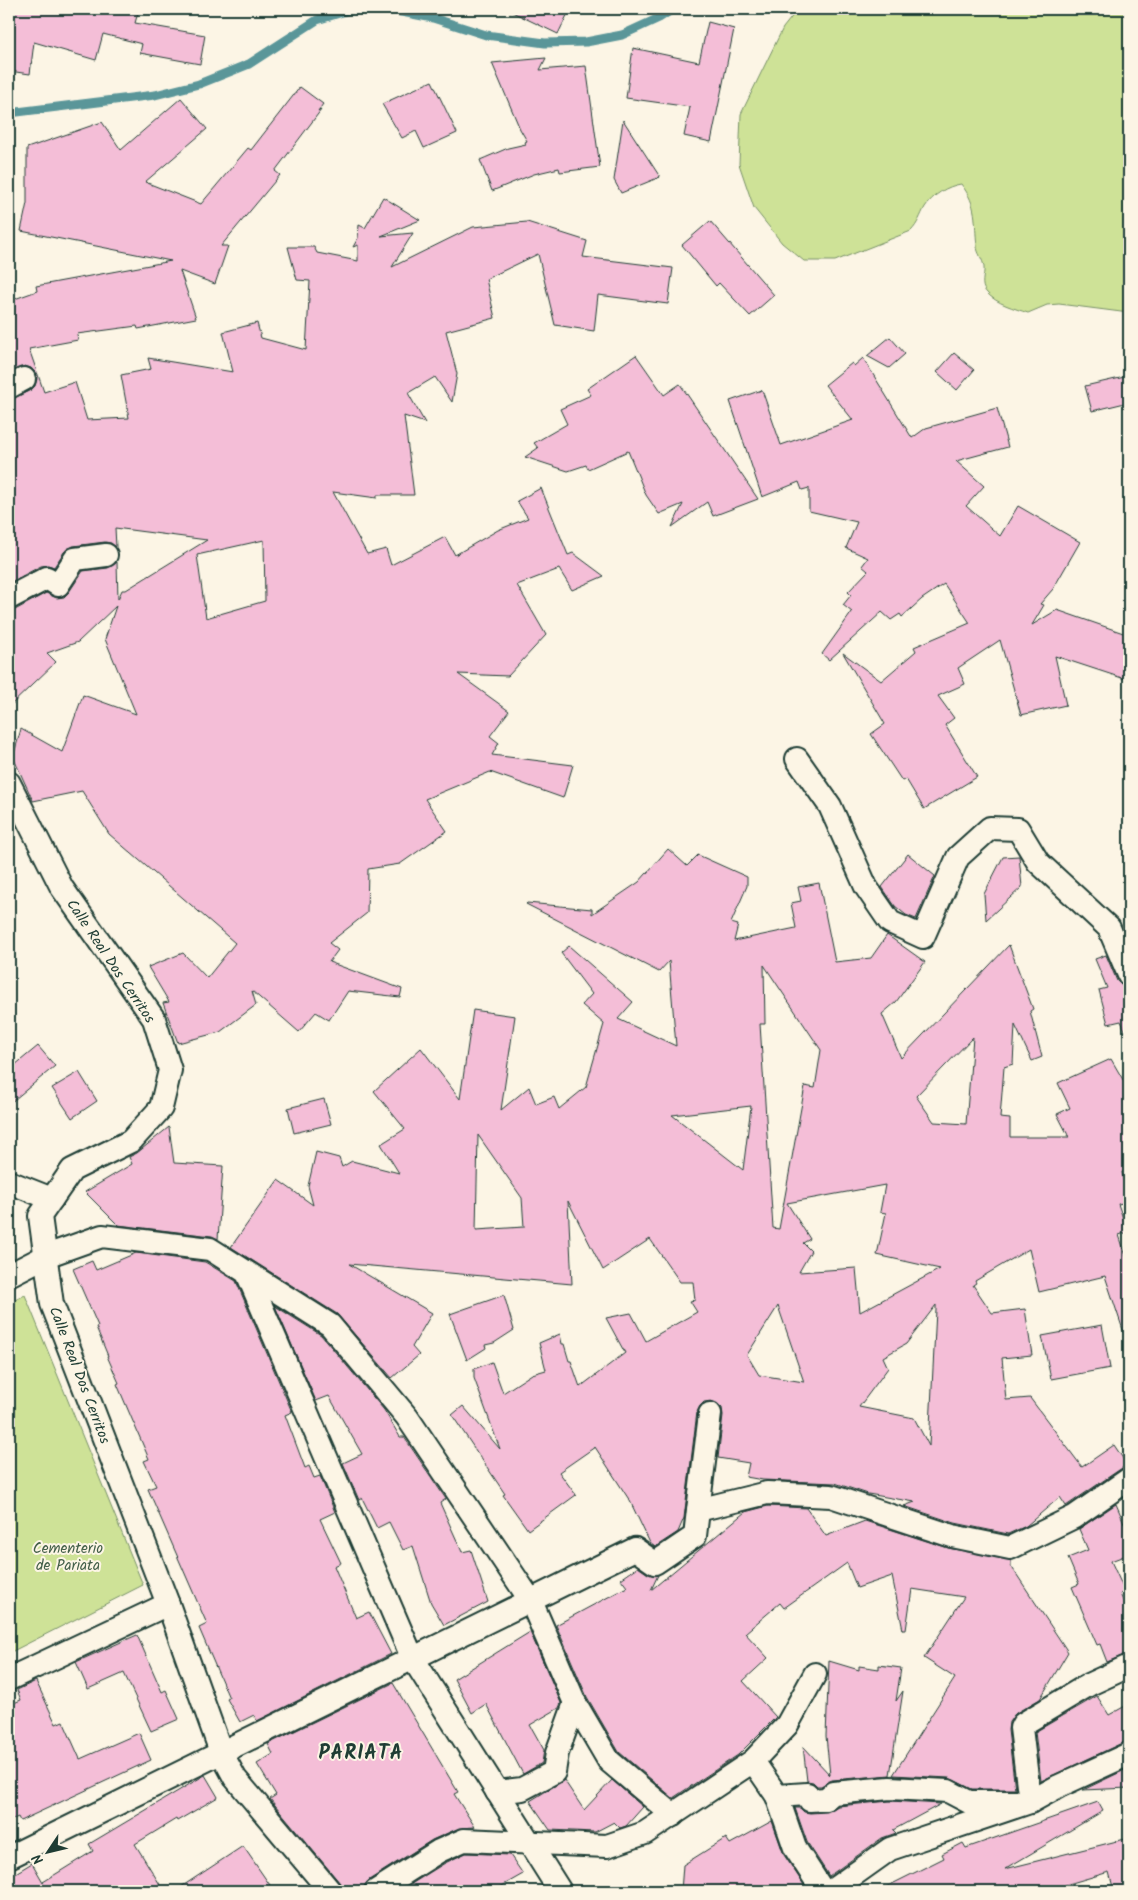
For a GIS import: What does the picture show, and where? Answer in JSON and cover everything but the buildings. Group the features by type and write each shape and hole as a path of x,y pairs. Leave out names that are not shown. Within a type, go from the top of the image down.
{"street":[{"path":"9,598 47,578 58,585 75,559 106,555"},
{"path":"797,759 830,806 866,887 890,922 923,937 958,857 990,828 1018,829 1038,862 1109,928 1129,975"},
{"name":"Calle Real Dos Cerritos","path":"9,783 62,888 154,1019 170,1070 160,1108 143,1128 131,1141 72,1170 40,1216 52,1304 168,1604 221,1752 235,1778 324,1889"},
{"path":"9,1182 52,1199"},
{"path":"9,1275 46,1256 102,1236 210,1249 330,1325 407,1417 531,1601 575,1703 609,1762 673,1815"},
{"path":"247,1273 412,1657 560,1891"},
{"path":"9,1857 412,1657 635,1549 655,1563 695,1536 710,1414"},
{"path":"698,1510 766,1493 831,1496 952,1536 1010,1548 1074,1517 1129,1480"},
{"path":"9,1679 168,1604"},
{"path":"1030,1802 1021,1728 1023,1724 1090,1684 1129,1666"},
{"path":"376,1891 439,1851 464,1840 607,1846 645,1833 753,1761 787,1725 815,1674"},
{"path":"497,1792 522,1789 554,1772 557,1753 575,1703"},
{"path":"831,1891 890,1849 1030,1802 1059,1786 1129,1754"},
{"path":"753,1761 777,1796 795,1848 823,1891"},
{"path":"777,1796 807,1794 810,1800 826,1799 833,1793 890,1788 948,1792 969,1802 1030,1802"}],"green space":[{"path":"798,9 1129,9 1129,313 1059,304 1047,305 1028,313 991,297 983,287 984,267 977,249 973,206 961,184 936,195 925,207 911,231 835,261 804,261 782,243 754,208 739,164 741,114 783,28"},
{"name":"Cementerio de Pariata","path":"25,1295 143,1585 9,1653 9,1303"}],"waterway":[{"path":"9,113 155,95 199,84 249,64 317,20 349,10 386,9 433,18 486,35 545,43 586,42 622,35 659,18 673,9"}],"district":[{"name":"PARIATA","path":"361,1752"}]}
